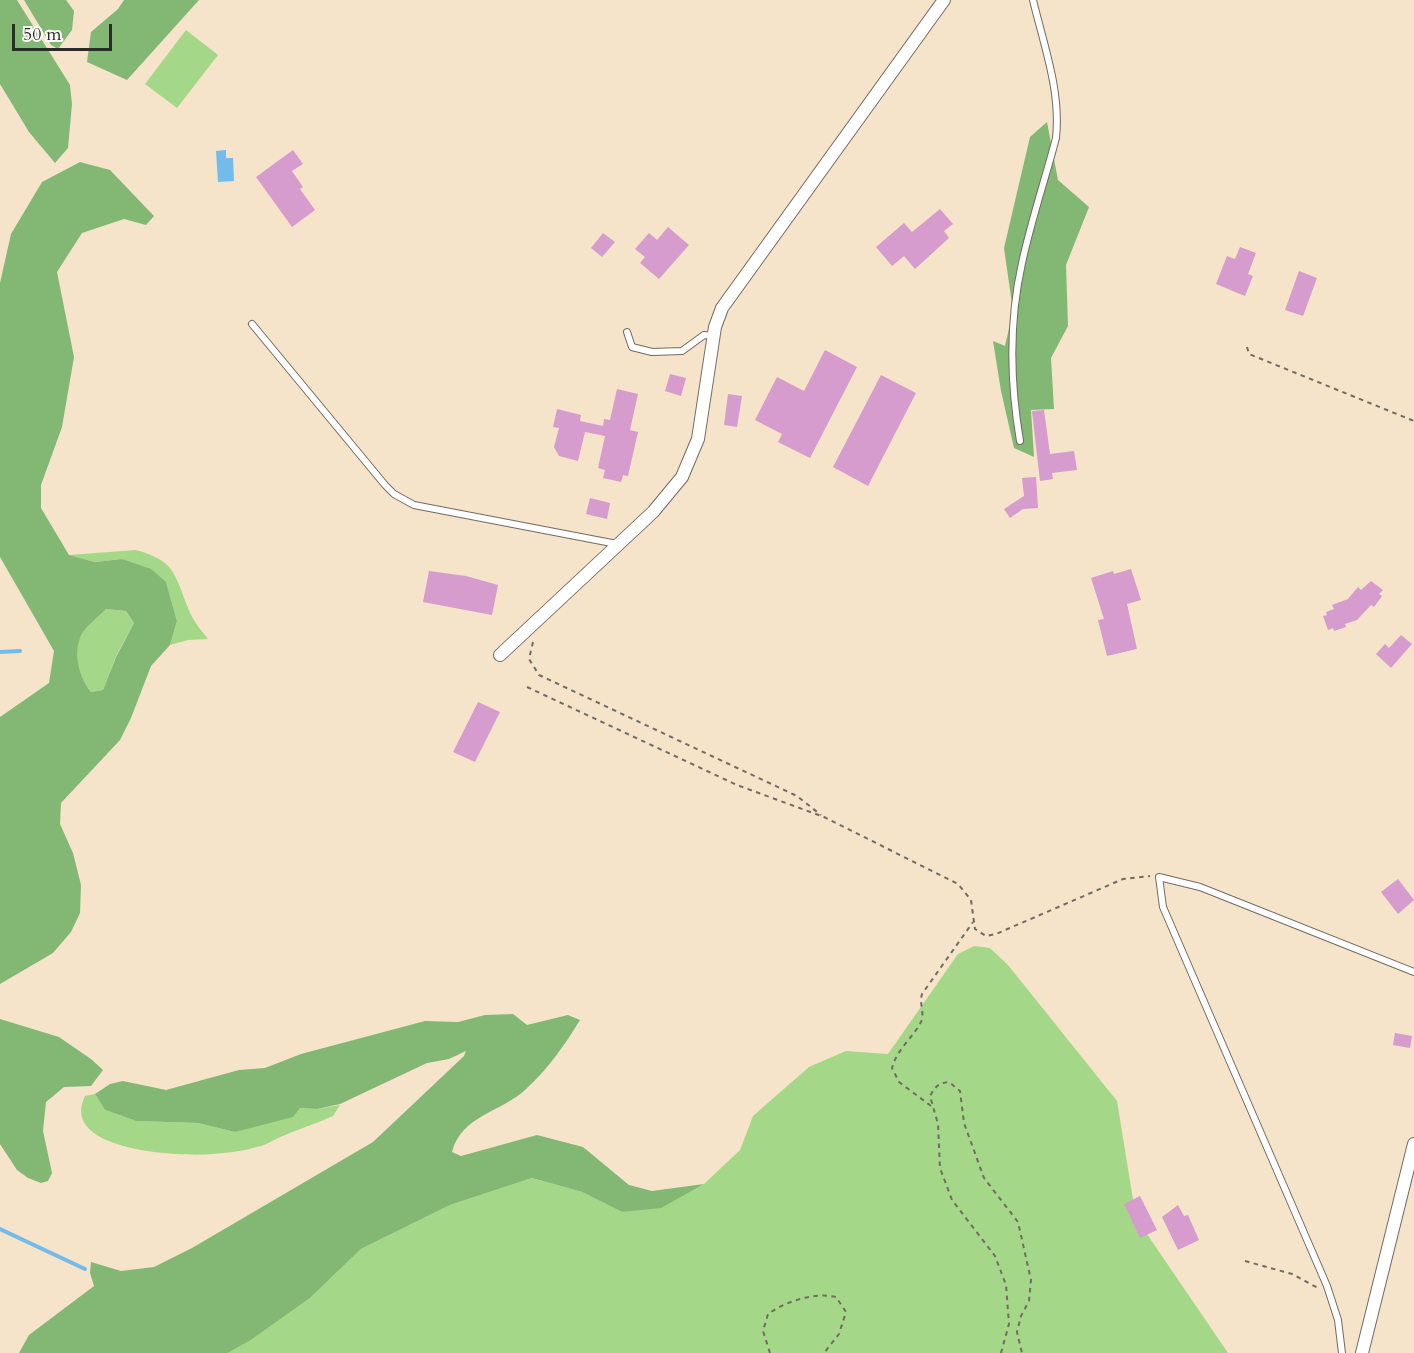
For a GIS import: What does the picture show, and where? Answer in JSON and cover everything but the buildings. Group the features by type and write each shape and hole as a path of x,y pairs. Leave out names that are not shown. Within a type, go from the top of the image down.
{"street":[{"path":"500,655 671,493 688,466 700,428 717,319 726,302 944,0"},
{"path":"1362,1353 1414,1144"}],"lane":[{"path":"1020,441 1013,401 1011,370 1018,280 1056,138 1057,122 1057,98 1033,0"},
{"path":"252,324 385,485 406,502 470,517 617,544"},
{"path":"627,332 632,347 652,352 682,351 704,335 714,336"},
{"path":"1342,1353 1338,1320 1332,1301 1281,1176 1163,907 1159,877 1200,887 1414,972"}],"path":[{"path":"1247,347 1250,354 1414,421"},
{"path":"533,642 530,659 539,675 797,796 824,817"},
{"path":"527,687 737,785 824,817 958,884 971,900 973,922 981,934 996,934 1123,879 1142,874 1159,877"},
{"path":"931,1106 899,1082 892,1068 895,1058 923,1017 919,1003 922,994 973,922"},
{"path":"1001,1353 1008,1328 1006,1284 995,1256 952,1200 940,1168 939,1124 931,1106 930,1096 942,1083 949,1082 960,1092 964,1123 984,1178 1017,1222 1030,1280 1029,1301 1021,1316 1017,1332 1022,1353"},
{"path":"1245,1261 1292,1274 1316,1287 1332,1301"},
{"path":"770,1353 763,1331 768,1314 798,1301 825,1295 836,1297 846,1312 838,1334 824,1353"},
{"path":"1008,1328 1017,1332"}],"green space":[{"path":"0,0 17,0 70,85 72,104 68,148 55,163 29,132 0,84"},
{"path":"24,0 66,0 74,11 72,30 58,49 51,45"},
{"path":"124,0 199,0 127,80 87,62 91,32 118,9"},
{"path":"186,30 218,55 177,108 145,84"},
{"path":"1047,122 1058,180 1089,207 1066,265 1068,326 1051,358 1054,409 1031,410 1034,457 1014,448 993,341 1005,346 1013,311 1004,248 1030,137"},
{"path":"80,162 110,170 154,216 146,225 124,219 82,233 57,272 74,357 62,427 41,485 41,508 69,555 95,562 122,559 151,569 166,582 177,621 170,645 151,666 120,740 61,803 60,824 73,853 81,885 80,913 71,932 53,953 0,984 0,717 49,683 54,651 0,557 0,283 11,234 42,182","holes":["106,609 126,611 134,623 116,657 103,690 91,692 79,666 77,652 80,638"]},
{"path":"136,550 159,559 171,570 192,616 208,639 188,640 170,645 177,621 166,582 122,559 95,562 69,555"},
{"path":"106,609 126,611 134,623 116,656 103,690 91,692 78,666 78,644 84,630"},
{"path":"974,946 990,948 1008,965 1117,1101 1136,1218 1228,1353 228,1353 251,1340 310,1298 361,1249 450,1205 532,1178 582,1192 622,1212 661,1207 704,1184 740,1150 753,1116 809,1067 846,1051 888,1054 958,954"},
{"path":"513,1014 527,1025 568,1015 580,1020 541,1074 515,1098 473,1122 457,1140 452,1152 461,1156 537,1135 583,1147 629,1185 652,1191 704,1184 661,1208 622,1212 582,1192 532,1178 450,1205 361,1249 310,1298 251,1340 228,1353 19,1353 29,1335 94,1286 90,1273 91,1262 121,1271 154,1267 192,1248 373,1142 464,1056 466,1051 449,1059 427,1063 340,1104 317,1109 300,1108 293,1117 235,1132 198,1123 136,1121 105,1110 95,1094 110,1084 123,1081 166,1090 239,1070 265,1068 301,1054 425,1021 458,1022 485,1015"},
{"path":"0,1019 59,1037 103,1070 91,1086 64,1087 46,1102 43,1131 52,1173 48,1181 41,1183 17,1170 0,1144"},
{"path":"95,1094 105,1110 136,1121 198,1123 235,1132 300,1108 317,1109 340,1105 333,1116 265,1145 241,1151 196,1155 126,1147 105,1139 89,1129 81,1114 85,1096"}],"water":[{"path":"226,150 226,158 233,158 234,181 218,182 216,151"}],"waterway":[{"path":"0,652 20,651"},
{"path":"0,1229 85,1269"}]}
